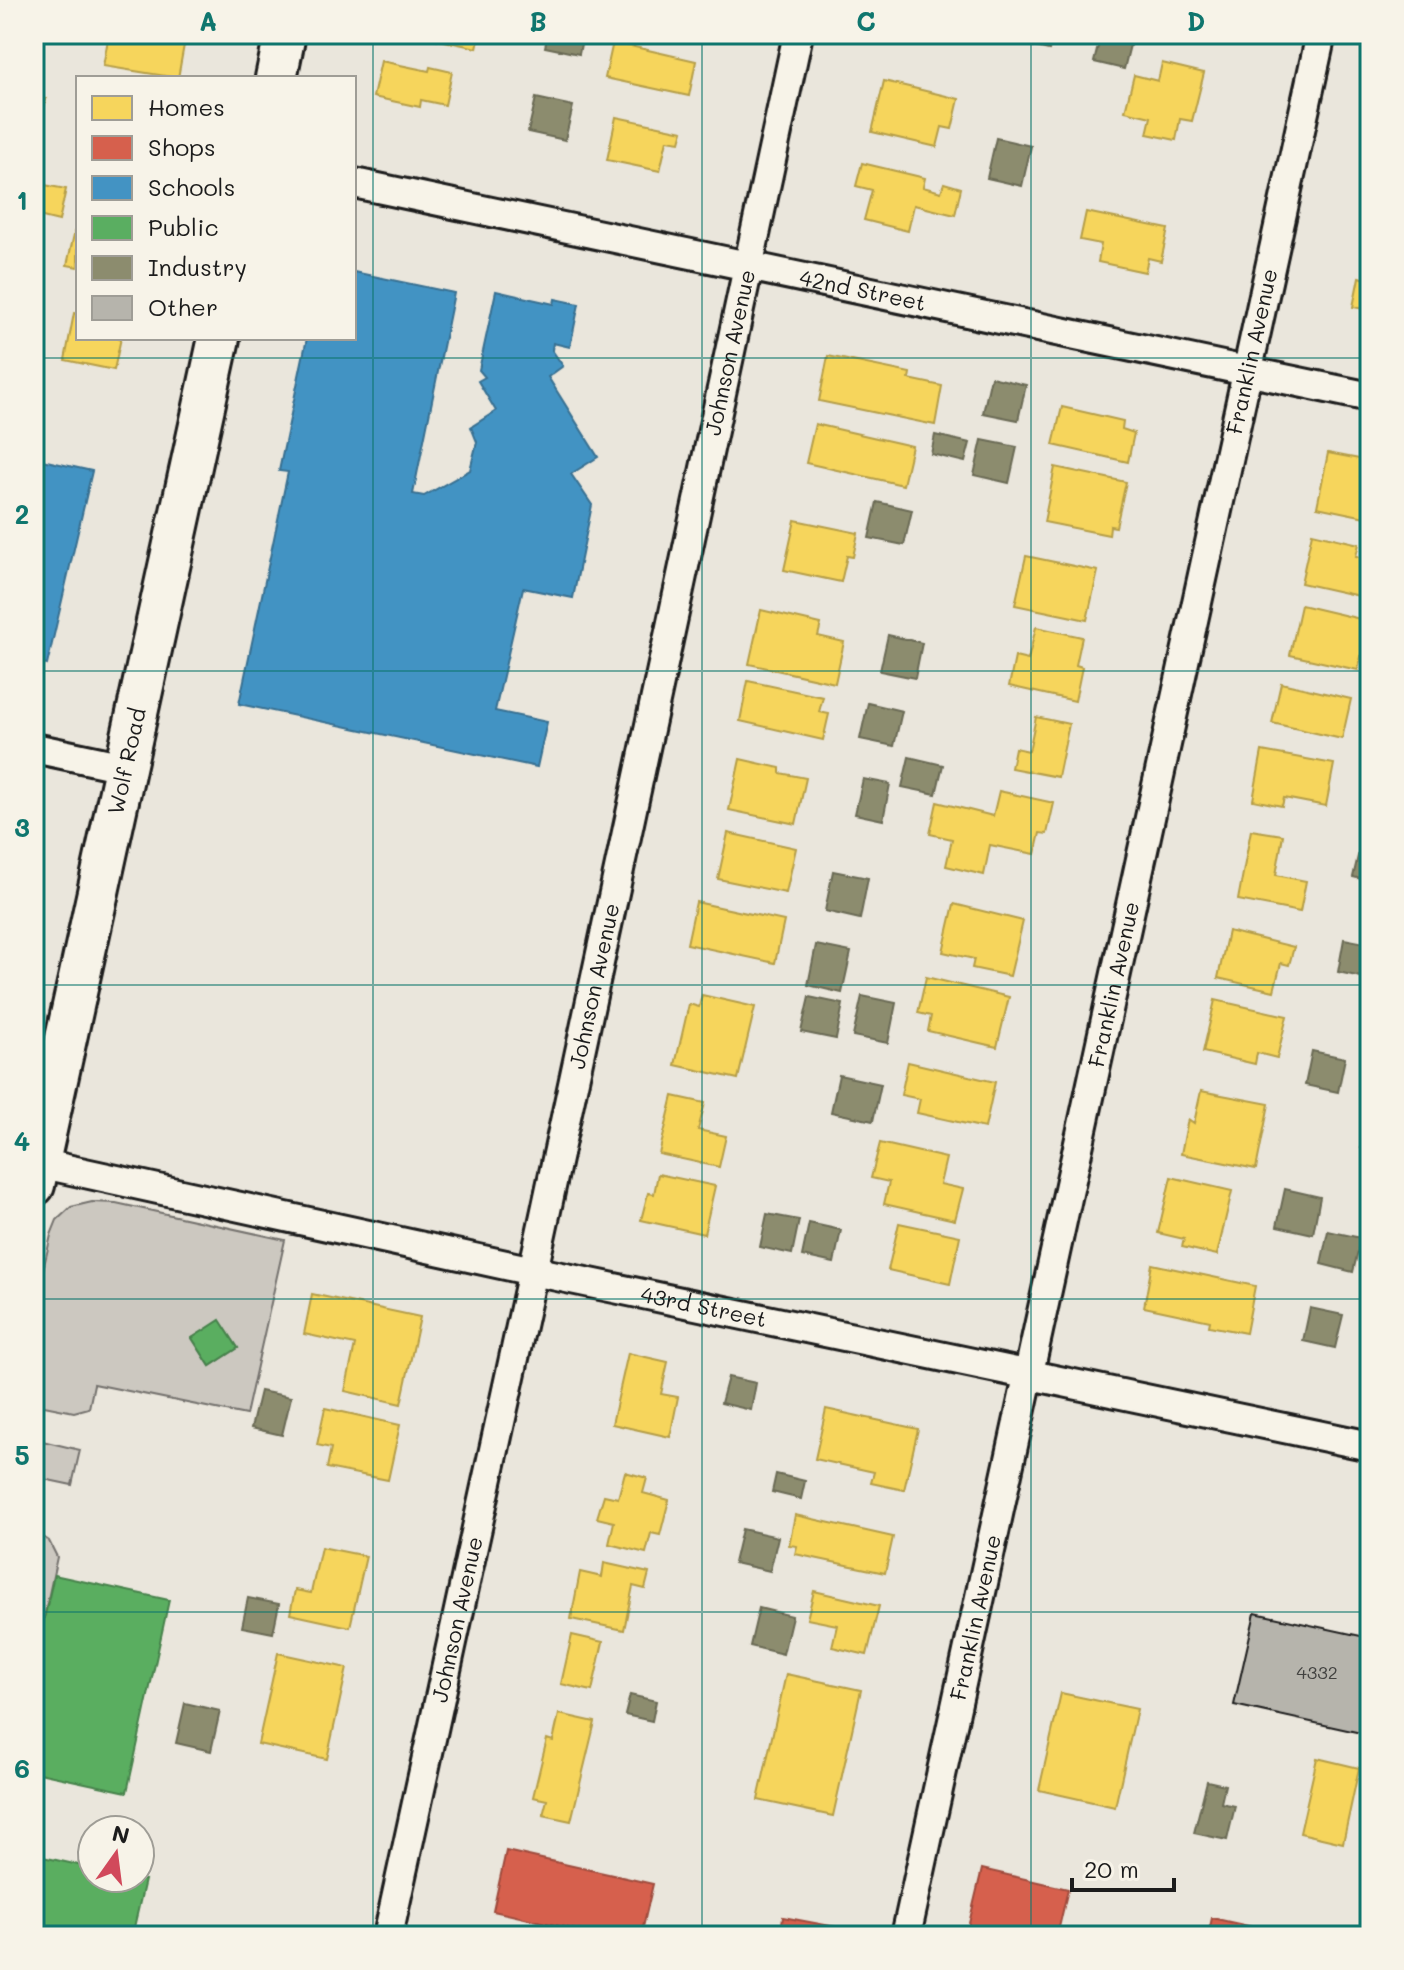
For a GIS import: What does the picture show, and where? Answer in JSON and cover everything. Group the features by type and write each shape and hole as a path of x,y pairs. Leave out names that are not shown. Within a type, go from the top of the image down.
{"main road":[{"path":"276,76 285,34"},
{"name":"Wolf Road","path":"36,1174 219,340"}],"street":[{"name":"Johnson Avenue","path":"388,1936 798,34"},
{"name":"Franklin Avenue","path":"906,1936 1321,34"},
{"name":"42nd Street","path":"356,183 1370,397"},
{"path":"34,748 124,767"},
{"name":"43rd Street","path":"36,1174 533,1271 1370,1446"}],"shaded area":[{"path":"92,1202 116,1203 285,1240 246,1415 94,1384 89,1408 74,1412 34,1404 34,1310 51,1235 57,1220 71,1207","holes":["220,1321 238,1348 210,1366 192,1338"]},
{"path":"34,1439 80,1450 72,1485 34,1477"},
{"path":"34,1531 49,1541 57,1557 34,1664"}],"building: Homes":[{"path":"109,34 186,34 178,76 103,66"},
{"path":"412,34 480,34 477,48"},
{"path":"920,34 958,34 956,42"},
{"path":"1165,34 1214,34 1212,44"},
{"path":"613,42 696,61 689,96 605,78"},
{"path":"381,61 429,71 430,67 452,72 445,105 421,100 420,107 373,97"},
{"path":"1162,63 1204,73 1192,121 1180,119 1176,140 1147,134 1151,117 1125,111 1134,75 1158,81"},
{"path":"884,81 959,99 952,129 942,127 937,147 872,132"},
{"path":"34,96 46,99 39,129 34,128"},
{"path":"616,117 683,131 680,142 667,140 660,171 607,160"},
{"path":"862,163 925,178 923,187 941,192 944,183 961,188 955,215 914,205 908,231 864,220 872,190 856,186"},
{"path":"34,183 66,189 59,221 34,215"},
{"path":"1086,212 1168,229 1161,261 1148,258 1145,272 1098,262 1101,244 1080,240"},
{"path":"75,230 76,267 67,265"},
{"path":"1359,277 1370,280 1370,310 1353,307"},
{"path":"74,313 76,340 121,340 114,370 65,360"},
{"path":"828,356 910,373 909,379 942,386 935,425 819,401"},
{"path":"1062,407 1123,421 1122,429 1134,433 1128,462 1053,445"},
{"path":"815,424 912,446 903,485 806,463"},
{"path":"1328,453 1370,461 1370,518 1317,507"},
{"path":"1055,467 1126,482 1116,527 1110,526 1109,535 1044,522"},
{"path":"795,520 858,533 853,557 847,556 841,582 784,570"},
{"path":"1312,533 1359,544 1356,556 1370,559 1368,598 1301,583"},
{"path":"1026,556 1098,571 1087,620 1015,605"},
{"path":"1301,605 1369,621 1358,670 1290,655"},
{"path":"761,610 821,624 818,636 844,642 835,683 749,664"},
{"path":"1036,627 1082,637 1076,665 1082,667 1075,701 1009,686 1015,657 1028,660"},
{"path":"748,681 823,697 819,712 829,714 823,740 740,721"},
{"path":"1281,683 1351,699 1342,739 1272,723"},
{"path":"1036,717 1069,724 1058,777 1011,768 1015,748 1029,751"},
{"path":"1262,751 1334,764 1326,806 1284,798 1282,806 1253,800"},
{"path":"740,759 780,768 780,773 806,778 796,824 729,810"},
{"path":"999,791 1054,803 1047,834 1040,833 1035,854 990,845 984,875 946,866 952,839 930,834 937,802 993,816"},
{"path":"1251,830 1283,835 1276,875 1306,881 1300,912 1238,900"},
{"path":"728,833 796,848 786,893 718,879"},
{"path":"696,902 784,921 775,963 687,944"},
{"path":"954,904 1023,921 1010,976 972,968 974,959 943,952"},
{"path":"1228,931 1294,947 1289,965 1281,963 1274,991 1218,978"},
{"path":"926,977 1009,997 997,1047 928,1031 931,1016 918,1013"},
{"path":"702,995 755,1007 738,1079 675,1065 689,1004 699,1007"},
{"path":"1215,1000 1287,1016 1277,1058 1257,1053 1255,1064 1203,1052"},
{"path":"908,1062 995,1082 985,1128 917,1113 920,1099 901,1095"},
{"path":"1201,1091 1269,1104 1256,1169 1181,1154 1188,1119 1194,1123"},
{"path":"673,1096 705,1103 698,1130 726,1136 719,1167 659,1154"},
{"path":"880,1143 946,1158 940,1184 963,1189 955,1220 884,1204 889,1182 871,1178"},
{"path":"658,1174 715,1186 704,1234 641,1220 648,1193 654,1194"},
{"path":"1171,1177 1232,1191 1217,1255 1182,1247 1184,1239 1158,1233"},
{"path":"899,1223 960,1236 950,1284 888,1270"},
{"path":"1152,1264 1255,1286 1246,1333 1209,1326 1210,1321 1144,1307"},
{"path":"312,1294 420,1317 401,1404 345,1391 355,1345 304,1334"},
{"path":"628,1353 668,1362 661,1394 678,1397 670,1437 612,1424"},
{"path":"325,1408 400,1425 388,1480 327,1468 331,1448 317,1445"},
{"path":"826,1409 918,1429 904,1490 871,1483 874,1472 815,1459"},
{"path":"625,1472 647,1478 643,1493 669,1500 660,1535 651,1533 646,1553 609,1544 614,1522 597,1518 604,1495 618,1498"},
{"path":"795,1515 893,1537 885,1573 795,1554 797,1546 789,1545"},
{"path":"321,1547 366,1556 350,1627 290,1614 295,1590 311,1593"},
{"path":"604,1563 649,1573 645,1589 633,1586 624,1630 571,1619 580,1572 602,1577"},
{"path":"814,1591 879,1606 867,1655 832,1647 837,1625 807,1619"},
{"path":"572,1635 603,1642 592,1691 561,1684"},
{"path":"278,1653 347,1668 327,1759 258,1744"},
{"path":"786,1674 861,1690 833,1816 758,1800"},
{"path":"1061,1693 1137,1709 1115,1807 1039,1790"},
{"path":"559,1714 595,1722 571,1821 543,1815 547,1800 533,1797 547,1739 553,1741"},
{"path":"1317,1758 1359,1768 1343,1843 1300,1833"}],"building: Shops":[{"path":"506,1851 653,1884 641,1936 581,1936 582,1931 493,1911"},
{"path":"982,1869 1068,1889 1057,1936 966,1936"},
{"path":"783,1917 852,1930 851,1936 780,1936"},
{"path":"1212,1918 1284,1934 1208,1936"}],"building: Schools":[{"path":"356,272 454,293 413,494 424,496 470,470 477,442 471,427 496,411 478,381 485,377 479,370 496,291 554,304 555,299 579,304 570,347 553,343 552,350 563,366 548,377 598,457 571,474 592,505 573,598 523,588 495,711 547,722 537,767 239,704 288,472 279,471 307,340 356,340"},
{"path":"42,460 92,471 47,665 34,662 34,472 39,473"}],"building: Public":[{"path":"220,1320 238,1348 210,1366 192,1338"},
{"path":"54,1575 169,1600 127,1792 34,1772 34,1664"},
{"path":"34,1855 76,1864 76,1894 142,1894 132,1936 34,1936"}],"building: Industry":[{"path":"548,34 583,34 579,54 545,47"},
{"path":"1015,34 1052,34 1049,50 1014,42"},
{"path":"1100,38 1130,45 1124,69 1094,62"},
{"path":"536,98 573,106 565,140 528,132"},
{"path":"996,138 1031,146 1022,186 987,178"},
{"path":"991,377 1026,385 1018,420 983,413"},
{"path":"935,435 970,443 965,462 931,454"},
{"path":"982,440 1017,447 1009,483 974,475"},
{"path":"877,502 912,510 904,545 869,538"},
{"path":"888,635 922,643 915,678 880,671"},
{"path":"868,703 902,711 894,746 860,739"},
{"path":"909,757 943,765 936,794 902,787"},
{"path":"863,779 890,784 883,820 855,814"},
{"path":"1362,839 1370,840 1370,881 1353,877"},
{"path":"833,871 868,878 860,919 825,911"},
{"path":"1344,939 1370,944 1370,979 1338,972"},
{"path":"816,945 851,952 842,993 808,985"},
{"path":"862,996 896,1003 888,1043 853,1036"},
{"path":"809,997 843,1004 836,1039 801,1032"},
{"path":"1312,1051 1345,1058 1338,1092 1305,1085"},
{"path":"839,1075 881,1084 873,1121 831,1112"},
{"path":"1370,1115 1370,1150 1361,1148"},
{"path":"1285,1189 1320,1197 1313,1234 1277,1226"},
{"path":"767,1214 799,1220 792,1254 760,1247"},
{"path":"809,1223 841,1230 834,1263 802,1256"},
{"path":"1328,1231 1361,1238 1353,1272 1321,1264"},
{"path":"1310,1308 1343,1315 1335,1348 1303,1341"},
{"path":"728,1377 756,1383 751,1410 721,1403"},
{"path":"260,1391 291,1397 282,1435 251,1428"},
{"path":"776,1474 805,1481 801,1499 772,1492"},
{"path":"742,1529 778,1537 770,1571 734,1563"},
{"path":"248,1598 279,1604 273,1633 242,1627"},
{"path":"759,1608 792,1616 783,1654 750,1646"},
{"path":"630,1695 656,1701 652,1721 625,1715"},
{"path":"185,1703 220,1711 211,1751 176,1743"},
{"path":"1207,1781 1225,1785 1221,1803 1235,1806 1227,1840 1194,1833"},
{"path":"462,1930 489,1936 461,1936"}],"building: Other":[{"path":"1255,1613 1370,1638 1370,1735 1234,1705"}]}
